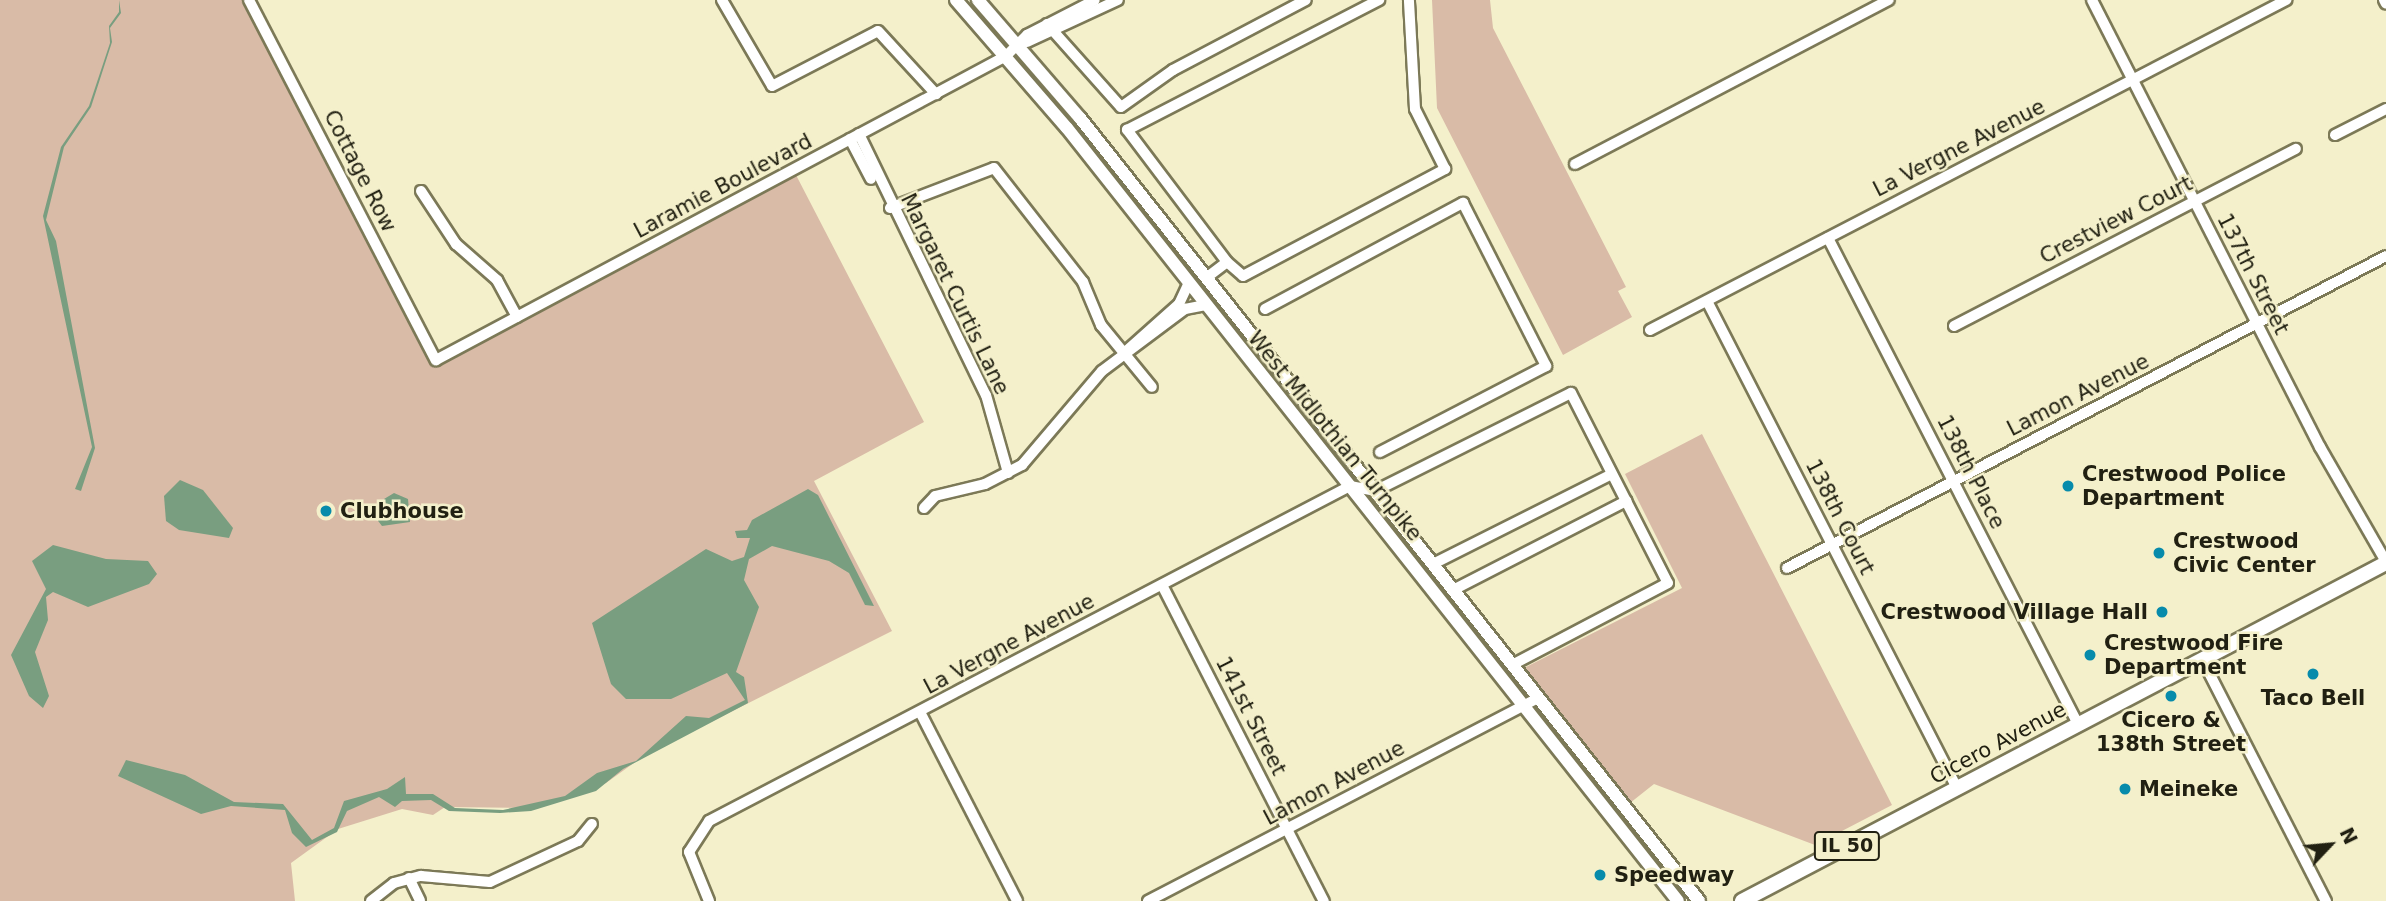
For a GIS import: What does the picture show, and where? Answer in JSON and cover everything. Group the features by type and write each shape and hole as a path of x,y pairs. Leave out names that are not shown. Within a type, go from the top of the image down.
{"main road":[{"name":"West Midlothian Turnpike","path":"956,0 1006,56 1189,283 1678,901"},
{"name":"West Midlothian Turnpike","path":"978,0 1023,45 1699,901"},
{"path":"1197,293 1206,278"},
{"name":"Cicero Avenue","path":"1742,901 2386,562"}],"street":[{"name":"Cottage Row","path":"249,0 436,360"},
{"path":"722,0 772,86 878,31 936,94"},
{"name":"Laramie Boulevard","path":"436,360 1006,56 1095,0"},
{"name":"Laramie Boulevard","path":"1050,28 1118,0"},
{"path":"1050,28 1121,107 1173,71 1306,0"},
{"path":"1379,0 1127,130 1227,262 1242,276 1445,169 1415,109 1409,0"},
{"path":"1575,164 1889,0"},
{"name":"137th Street","path":"2092,0 2257,323 2386,562"},
{"name":"La Vergne Avenue","path":"1650,330 2286,0"},
{"path":"2335,135 2386,109"},
{"name":"Margaret Curtis Lane","path":"855,136 979,380 1008,473"},
{"name":"Crestview Court","path":"1954,326 2296,149"},
{"path":"890,208 994,168 1083,282 1097,318 1152,387"},
{"path":"421,191 456,244 494,275 517,317"},
{"path":"1265,309 1463,202 1546,366 1380,452"},
{"name":"138th Place","path":"1828,238 2078,724"},
{"name":"Lamon Avenue","path":"1787,568 2386,256"},
{"path":"1206,278 1227,262"},
{"path":"924,508 935,496 1008,473 1035,454 1085,388 1179,304 1189,283"},
{"name":"138th Court","path":"1707,301 1957,788"},
{"path":"1124,353 1185,309 1206,305"},
{"path":"1350,486 1376,491 1570,393 1668,583 1512,665"},
{"path":"1433,564 1612,474"},
{"name":"La Vergne Avenue","path":"709,901 692,869 692,841 709,821 1350,486"},
{"path":"1453,590 1626,500"},
{"name":"141st Street","path":"1162,585 1324,901"},
{"path":"2202,659 2326,901"},
{"name":"Lamon Avenue","path":"1148,901 1538,698"},
{"path":"920,712 1017,901"},
{"path":"371,901 409,878 449,873 490,882 578,841 592,824"},
{"path":"409,878 419,901"}],"shaded area":[{"path":"0,0 246,0 436,367 796,175 924,422 814,481 892,631 645,755 606,783 532,808 445,807 433,815 402,809 338,829 291,863 295,901 0,901"},
{"path":"119,0 121,13 110,28 112,42 91,107 64,147 46,220 56,241 95,448 81,491 75,489 92,447 43,216 61,147 89,106 110,43 109,26 119,12"},
{"path":"1432,0 1490,0 1493,28 1626,287 1618,291 1632,317 1563,355 1437,108"},
{"path":"1702,434 1892,805 1815,845 1654,784 1630,803 1524,668 1682,588 1625,474"},
{"path":"180,480 203,490 233,528 229,538 179,530 166,521 164,496"},
{"path":"808,489 818,495 874,606 865,605 849,573 829,561 772,546 749,559 744,580 759,607 736,672 744,677 748,703 623,769 596,791 531,811 500,813 449,811 431,800 402,801 395,807 379,797 347,811 337,832 306,847 292,833 285,810 231,806 201,814 118,776 126,760 185,775 234,802 283,804 312,840 334,828 344,801 387,789 405,777 406,794 433,794 455,808 503,810 565,796 597,773 636,761 686,716 709,718 745,700 727,673 671,699 626,699 611,684 592,623 706,549 732,561 744,557 750,538 737,538 735,531 747,530 752,520"},
{"path":"394,493 408,499 410,522 382,526 372,513 388,508 384,499"},
{"path":"53,545 106,559 148,561 157,574 149,584 88,607 53,592 46,597 48,620 35,652 49,696 43,708 29,696 11,655 46,589 32,561"}],"place":[{"name":"Crestwood Police Department","path":"2068,486"},
{"name":"Clubhouse","path":"326,511"},
{"name":"Crestwood Civic Center","path":"2159,553"},
{"name":"Crestwood Village Hall","path":"2162,612"},
{"name":"Crestwood Fire Department","path":"2090,655"},
{"name":"Taco Bell","path":"2313,674"},
{"name":"Cicero & 138th Street","path":"2171,696"},
{"name":"Meineke","path":"2125,789"},
{"name":"Speedway","path":"1600,875"}]}
